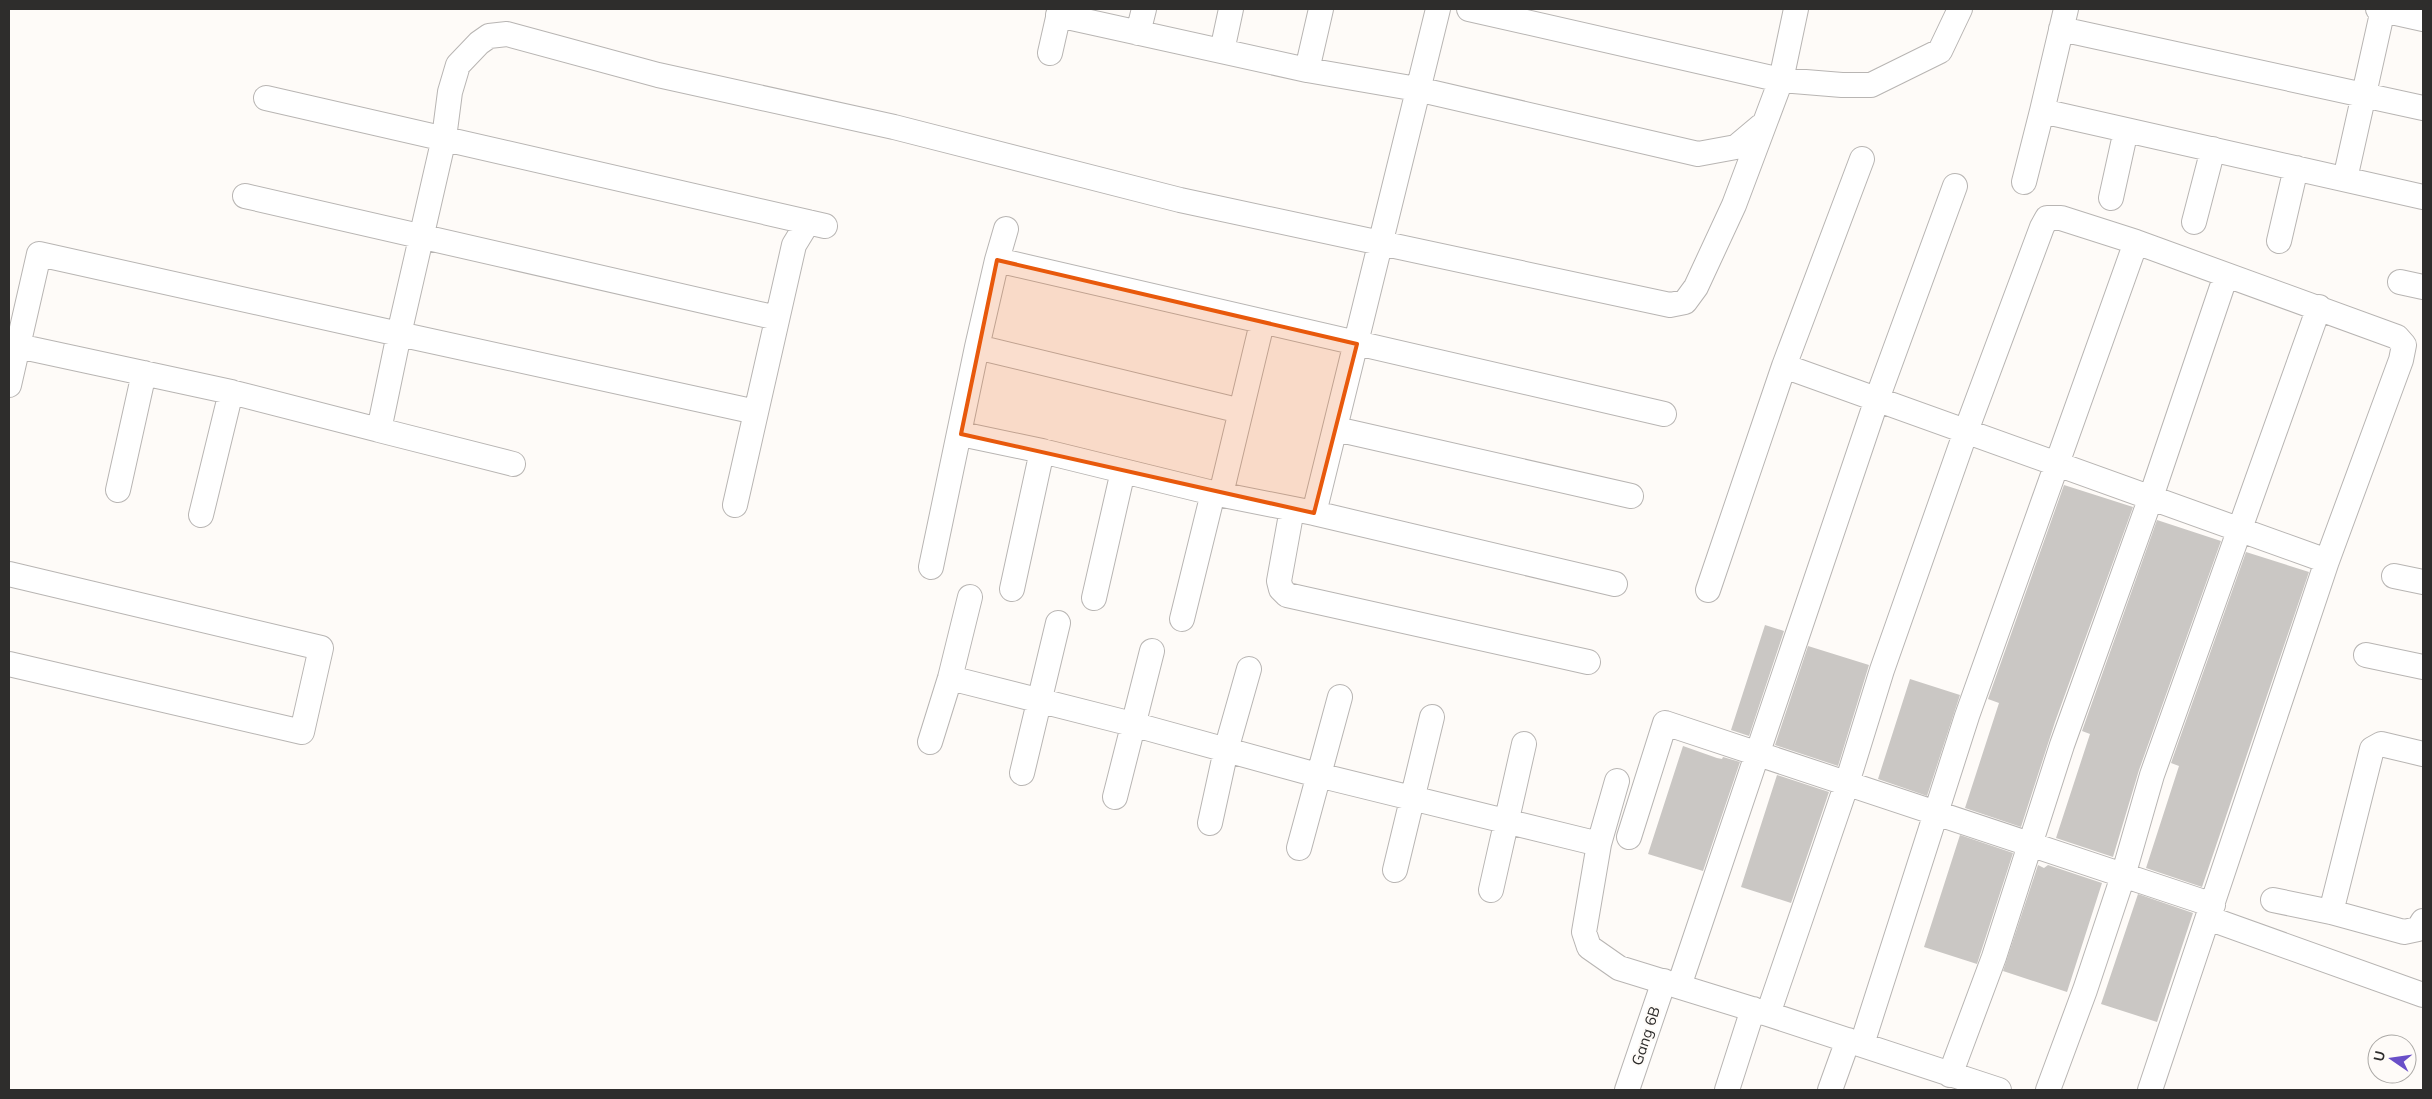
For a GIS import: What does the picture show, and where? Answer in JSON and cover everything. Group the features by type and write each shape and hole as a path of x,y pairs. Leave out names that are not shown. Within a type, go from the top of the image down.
{"street":[{"path":"1138,33 1144,9"},
{"path":"1222,51 1231,9"},
{"path":"1306,70 1321,9"},
{"path":"1438,9 1379,243 1336,429 1303,511 1279,581 1287,595 1588,662"},
{"path":"1470,9 1781,80 1871,85 1940,51 1960,9"},
{"path":"379,430 444,138 450,92 458,65 478,43 489,36 507,34 658,75 894,127 1180,200 1670,305 1685,302 1696,287 1734,205 1781,80 1796,9"},
{"path":"2345,179 2381,9 2423,19"},
{"path":"1050,53 1059,12 1138,33 1306,70 1417,90 1698,154 1736,147 1764,123"},
{"path":"2024,182 2063,19 2423,108"},
{"path":"266,98 816,224 794,246 734,505"},
{"path":"2042,111 2423,197"},
{"path":"2111,198 2126,130"},
{"path":"2194,222 2212,149"},
{"path":"1708,590 1784,366 1862,159"},
{"path":"2279,241 2296,168"},
{"name":"Gang 6B","path":"1627,1090 1671,984 1758,753 1877,399 1955,186"},
{"path":"245,196 777,318"},
{"path":"1727,1090 1760,1011 1847,783 1882,670 1966,431 2042,226 2048,218 2061,218 2136,242 2319,307 2397,337 2404,345 2401,360 2328,561 2150,1090"},
{"path":"931,568 961,434 977,347 1006,229"},
{"path":"1830,1090 1855,1042 1937,813 1967,716 2136,242"},
{"path":"9,385 39,254 756,412"},
{"path":"997,260 1262,323 1664,414"},
{"path":"1940,1079 1994,957 2062,745 2151,497 2226,275"},
{"path":"2400,282 2423,287"},
{"path":"2048,1090 2085,990 2123,876 2152,775 2319,307"},
{"path":"1182,619 1241,411 1262,323"},
{"path":"18,346 231,392 513,464"},
{"path":"977,347 1241,411"},
{"path":"1784,366 2328,561"},
{"path":"118,490 144,373"},
{"path":"201,515 231,392"},
{"path":"1336,429 1631,496"},
{"path":"961,434 1042,451 1615,584"},
{"path":"1012,588 1042,451"},
{"path":"1094,598 1123,471"},
{"path":"9,574 321,648 302,732 9,664"},
{"path":"2394,576 2423,582"},
{"path":"930,742 950,678 970,597"},
{"path":"1022,773 1058,623"},
{"path":"1115,797 1152,651"},
{"path":"2366,655 2423,667"},
{"path":"1210,823 1226,750 1249,670"},
{"path":"950,678 1319,774 1600,844"},
{"path":"1299,848 1340,698"},
{"path":"1395,870 1414,798 1432,716"},
{"path":"1629,838 1665,723 2123,876 2423,995"},
{"path":"1491,890 1524,744"},
{"path":"2331,912 2372,749 2381,744 2423,754"},
{"path":"1617,781 1600,844 1584,932 1589,947 1619,968 1855,1042 1940,1079 1999,1090"},
{"path":"2273,900 2331,912 2404,932 2418,929 2423,921"}],"highlighted area":[{"path":"997,260 1357,344 1314,513 961,434"}],"building":[{"path":"2064,485 2133,507 2055,722 2021,827 1965,808 1999,703 1988,699"},
{"path":"2157,520 2221,541 2139,770 2113,857 2056,838 2090,734 2082,731"},
{"path":"2246,552 2309,572 2202,887 2146,868 2179,766 2171,763"},
{"path":"1765,625 1784,631 1749,736 1731,730"},
{"path":"1808,646 1869,665 1838,766 1775,745"},
{"path":"1910,679 1960,695 1927,796 1878,779"},
{"path":"1683,746 1717,758 1722,759 1723,757 1740,762 1703,871 1648,854"},
{"path":"1777,775 1829,792 1791,903 1741,887"},
{"path":"1960,835 2013,853 1977,964 1924,947"},
{"path":"2038,865 2044,868 2048,865 2102,883 2067,992 2003,971"},
{"path":"2138,894 2193,913 2157,1022 2101,1004"}]}
